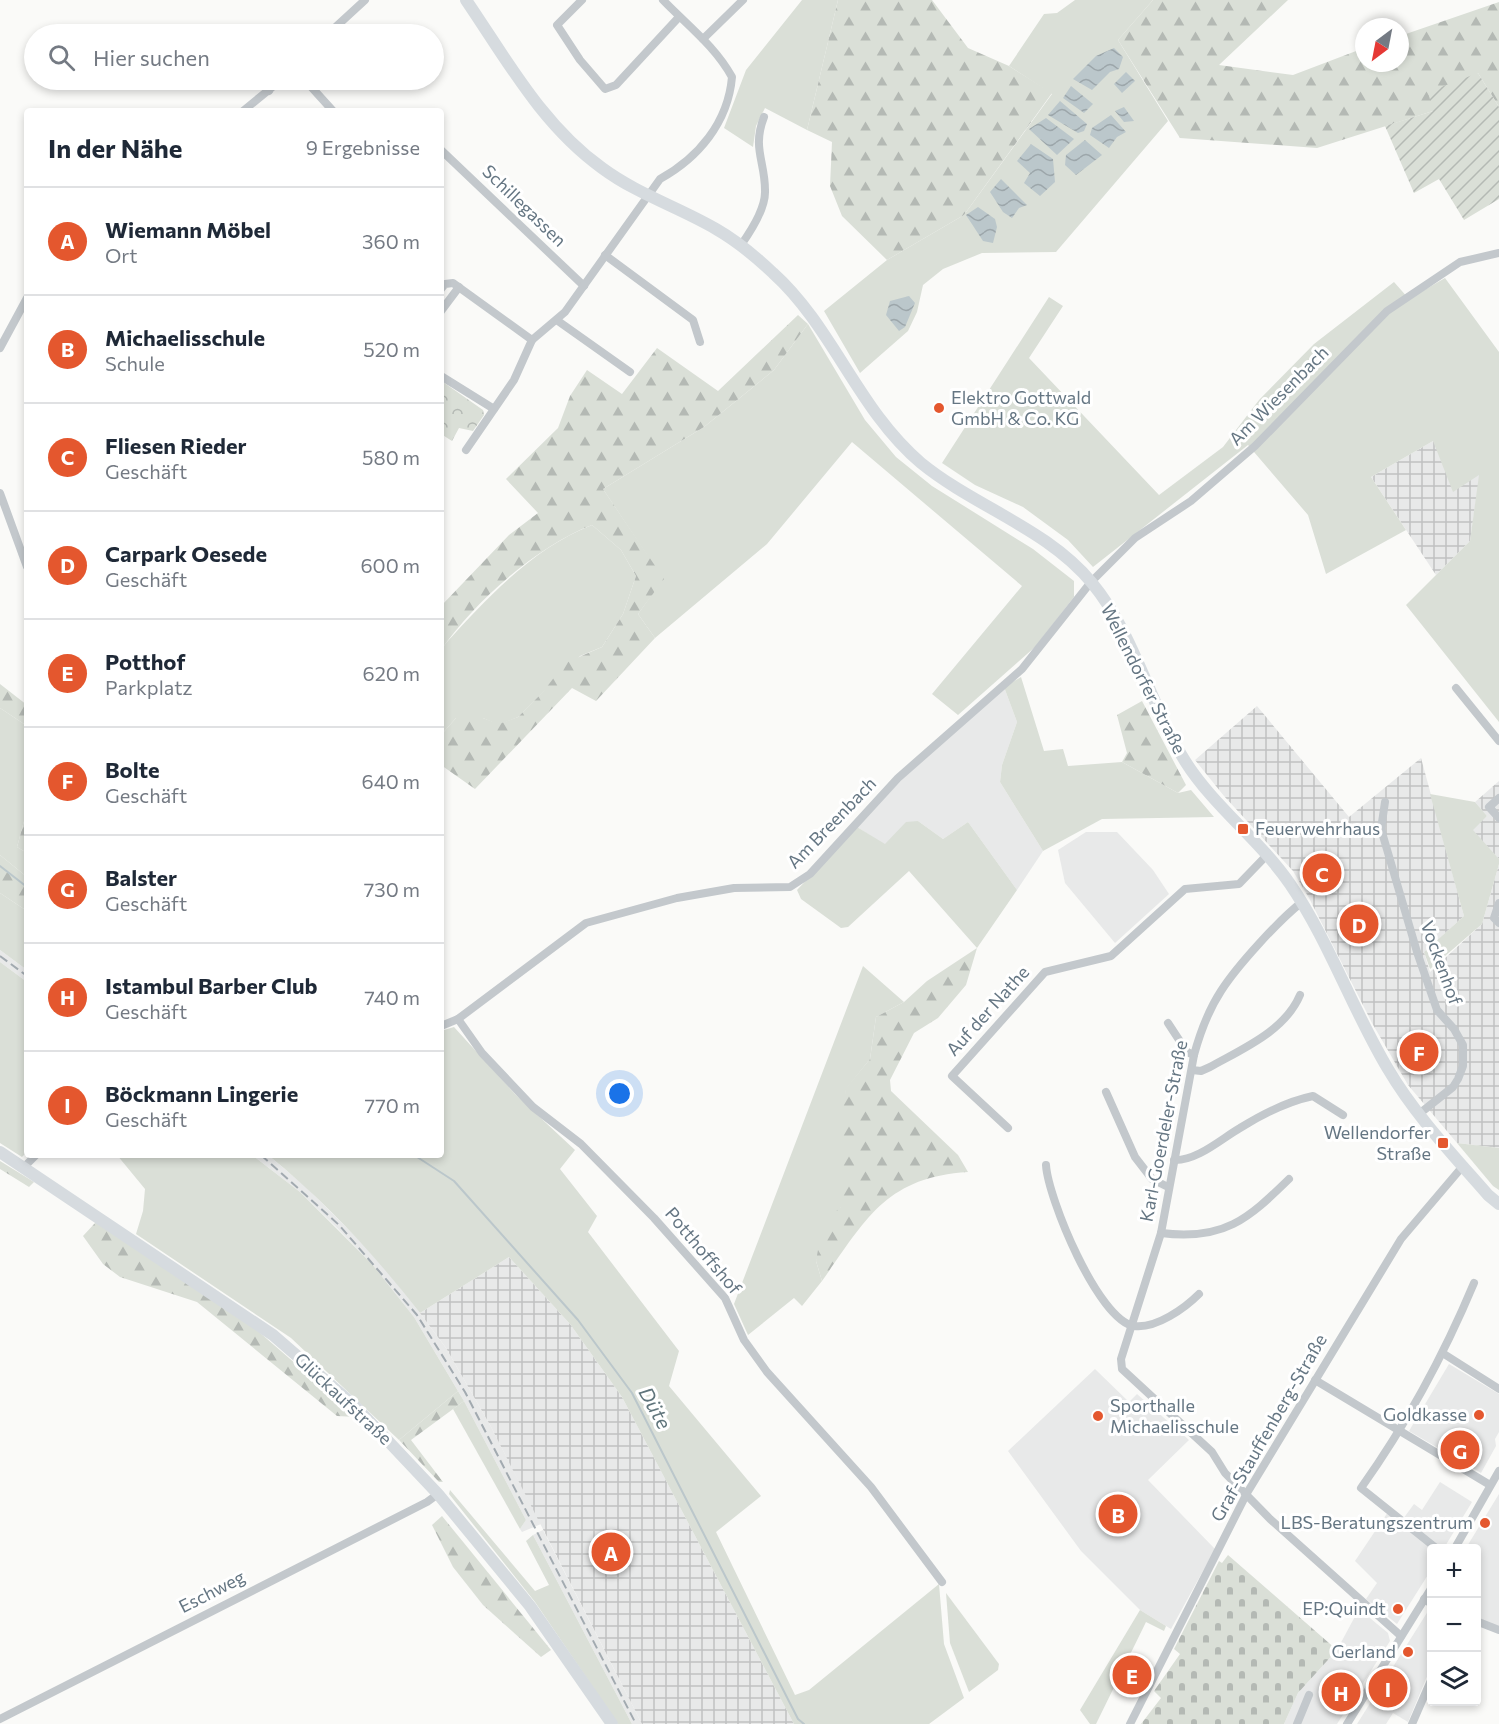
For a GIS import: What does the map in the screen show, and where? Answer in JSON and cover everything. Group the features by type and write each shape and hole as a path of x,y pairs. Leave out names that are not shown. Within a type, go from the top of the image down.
{"street":[{"name":"Wellendorfer Straße","path":"466,0 522,85 552,124 576,148 601,168 647,197 712,227 741,245 790,290 819,326 873,411 912,454 961,492 1060,553 1091,582 1114,614 1168,732 1186,763 1216,802 1267,855 1302,902 1378,1051 1419,1114 1488,1196 1499,1204"},
{"path":"582,0 557,25 580,60 605,89 616,85 679,17"},
{"path":"466,450 514,380 532,340 558,321 660,179 683,166 715,130 732,86 732,77 724,62 704,39 663,0"},
{"path":"704,39 743,0"},
{"path":"338,24 361,1"},
{"path":"314,90 330,108"},
{"path":"247,108 269,91"},
{"path":"741,245 749,233 765,190 758,155 758,134 764,117"},
{"name":"Schillegassen","path":"444,153 584,286"},
{"name":"Am Wiesenbach","path":"1091,582 1135,538 1191,501 1255,446 1387,311 1460,262 1499,253"},
{"path":"605,255 693,320 700,342"},
{"path":"444,286 448,282 459,287 532,340"},
{"path":"444,306 459,287"},
{"path":"0,348 24,304"},
{"path":"558,321 630,372"},
{"path":"444,378 494,409"},
{"path":"0,493 24,559"},
{"name":"Am Breenbach","path":"444,1025 458,1018 586,923 677,898 734,888 790,887 797,883 833,850 921,755 1023,669 1091,582"},
{"path":"1456,688 1499,741"},
{"path":"1499,798 1489,807 1499,818"},
{"name":"Vockenhof","path":"1385,802 1381,829 1418,952 1437,1010 1454,1029 1463,1045 1463,1066 1453,1087 1419,1114"},
{"name":"Auf der Nathe","path":"1008,1128 952,1076 1045,972 1111,956 1185,889 1239,884 1267,855"},
{"name":"Karl-Goerdeler-Straße","path":"1247,1493 1225,1473 1212,1452 1127,1376 1122,1369 1121,1359 1161,1233 1194,1055 1202,1027 1221,991 1288,914 1302,902"},
{"path":"1499,903 1494,918 1499,924"},
{"path":"1192,1070 1201,1071 1210,1067 1268,1034 1295,1006 1300,995"},
{"name":"Potthoffshof","path":"458,1018 482,1053 533,1107 581,1144 654,1218 724,1298 744,1340 767,1372 871,1486 942,1582"},
{"path":"1168,1023 1187,1052 1194,1055"},
{"path":"1106,1092 1135,1157 1152,1179 1168,1187"},
{"path":"1174,1160 1191,1157 1243,1126 1302,1098 1313,1096 1342,1115"},
{"name":"Glückaufstraße","path":"0,1152 273,1335 356,1407 438,1494 530,1606 612,1724"},
{"path":"24,1167 33,1158"},
{"path":"1046,1165 1047,1182 1056,1211 1079,1261 1107,1304 1133,1326 1148,1324 1170,1315 1189,1304 1199,1294"},
{"name":"Graf-Stauffenberg-Straße","path":"1130,1724 1247,1493 1401,1239 1463,1166"},
{"path":"1161,1233 1207,1232 1234,1225 1257,1211 1289,1179"},
{"path":"1431,1544 1361,1488 1399,1432 1444,1354 1474,1283"},
{"path":"1444,1354 1499,1389"},
{"path":"1315,1380 1490,1485"},
{"path":"1457,1544 1499,1471"},
{"path":"1247,1493 1314,1561 1322,1564 1401,1636"},
{"name":"Eschweg","path":"0,1719 427,1502 438,1494"},
{"path":"1347,1724 1401,1636 1427,1603"},
{"path":"1481,1624 1499,1630"},
{"path":"1412,1724 1427,1688"},
{"path":"1297,1724 1309,1695"}],"shaded area":[{"path":"1433,441 1480,474 1470,541 1436,575 1371,477"},
{"path":"1004,687 1017,722 1002,765 1000,782 1043,851 1017,890 968,822 943,839 918,821 885,845 857,827 911,770"},
{"path":"1257,706 1349,817 1421,758 1464,916 1424,952 1430,972 1482,924 1499,864 1499,1148 1457,1143 1408,1085 1372,1023 1293,871 1224,796 1195,760"},
{"path":"1499,781 1499,859 1472,830 1487,816 1475,802"},
{"path":"1086,832 1117,832 1153,870 1169,894 1115,943 1065,883 1058,850"},
{"path":"0,950 24,968 24,980 0,962"},
{"path":"256,1158 272,1158 306,1187 376,1257 420,1313 446,1348 490,1425 541,1524 522,1532 520,1529 526,1520 464,1401 414,1317 372,1264 300,1192"},
{"path":"509,1257 570,1324 622,1397 794,1724 642,1724 490,1425 446,1348 420,1313"},
{"path":"1449,1364 1499,1394 1499,1432 1495,1439 1496,1446 1481,1473 1409,1431"},
{"path":"1095,1369 1129,1402 1137,1394 1189,1440 1148,1480 1215,1549 1171,1629 1140,1610 1081,1551 1008,1451"},
{"path":"1440,1482 1472,1502 1446,1544 1427,1544 1427,1576 1397,1624 1366,1599 1377,1583 1355,1561 1390,1509 1403,1519 1414,1504 1422,1510"},
{"path":"1499,1494 1499,1627 1481,1620 1481,1544 1468,1544"},
{"path":"543,1530 642,1724 632,1724 533,1535"},
{"path":"1359,1609 1388,1633 1390,1641 1337,1724 1284,1724 1298,1693 1337,1650"},
{"path":"1427,1613 1427,1677 1408,1722 1393,1713 1386,1724 1357,1724"}],"green space":[{"path":"802,0 838,0 807,130 765,108 756,126 753,147 724,128 746,70"},
{"path":"838,0 932,0 968,48 1009,66 1052,93 964,215 887,260 842,216 830,186 832,142 807,130"},
{"path":"1075,0 1153,0 1118,40 1168,121 1056,252 982,253 943,269 923,285 917,312 908,331 860,373 824,311 887,260 964,215 1052,94 1009,66 1044,14 1057,13"},
{"path":"1153,0 1288,0 1219,65 1293,75 1355,51 1355,72 1409,72 1409,33 1499,2 1499,107 1478,73 1433,111 1317,148 1180,138 1118,40"},
{"path":"1478,73 1499,107 1499,199 1464,220 1439,179 1414,193 1385,126 1433,111 1428,92"},
{"path":"1445,278 1499,352 1499,722 1406,605 1470,541 1479,475 1453,492 1433,441 1371,477 1406,530 1326,574 1308,515 1248,445 1093,567 1068,540 1023,507 975,485 942,463 1049,297 1063,306 1029,358 1159,495 1223,447 1259,400 1314,344 1394,282 1409,299"},
{"path":"798,315 808,324 774,370 704,427 603,489 664,579 638,614 655,638 596,701 572,688 475,789 444,767 444,732 456,718 483,718 499,724 518,717 543,692 565,663 602,647 623,614 636,576 621,550 592,525 550,547 508,577 471,613 444,646 444,603 509,535 538,513 506,479 558,428 570,396 587,370 622,394 657,348 718,391"},
{"path":"808,324 865,420 896,457 932,486 1033,549 1074,581 1074,597 1035,647 958,715 932,694 1022,586 852,442 767,544 655,638 638,614 663,579 603,489 704,427 774,370"},
{"path":"444,383 483,410 484,415 473,431 459,428 452,441 444,436"},
{"path":"592,525 621,550 636,576 623,614 602,647 580,656 518,717 499,725 483,718 456,718 444,732 444,646 478,608 513,575 531,560"},
{"path":"1021,677 1044,751 1063,749 1068,766 1122,762 1178,793 1191,790 1214,817 1102,819 1043,851 1000,782 1002,765 1017,722 1004,687"},
{"path":"0,684 24,703 24,724 0,708"},
{"path":"1142,701 1186,785 1178,793 1122,762 1127,753 1117,715"},
{"path":"0,708 24,724 24,821 17,847 24,851 24,875 0,855"},
{"path":"1430,794 1475,802 1487,816 1473,830 1499,859 1499,864 1482,924 1430,969 1424,952 1464,916"},
{"path":"24,821 24,851 17,847"},
{"path":"918,821 943,839 968,822 1017,890 977,948 909,871 848,927 841,928 801,899 797,890 857,827 885,844 906,822"},
{"path":"0,855 24,875 24,909 0,893"},
{"path":"0,893 24,909 24,968 0,950"},
{"path":"977,948 966,985 938,1018 914,1033 890,1080 891,1091 958,1155 968,1172 940,1176 916,1183 897,1193 865,1221 822,1281 816,1261 823,1222 841,1207 839,1134 846,1088 870,1059 876,1017 904,1002 927,981"},
{"path":"0,962 24,980 24,1155 22,1157 0,1143"},
{"path":"863,966 904,1002 876,1017 870,1059 846,1089 841,1207 816,1261 822,1281 802,1306 794,1298 748,1335 734,1304"},
{"path":"454,1027 515,1094 575,1150 560,1169 597,1216 588,1232 679,1351 669,1386 761,1496 716,1532 795,1695 809,1690 939,1584 944,1644 964,1698 929,1724 794,1724 622,1397 570,1324 509,1257 420,1313 348,1230 310,1191 272,1158 444,1158 444,1030"},
{"path":"1457,1143 1499,1148 1499,1190 1493,1186"},
{"path":"119,1158 256,1158 300,1192 372,1264 414,1317 458,1391 399,1440 291,1338 136,1234 143,1211 145,1189"},
{"path":"0,1161 34,1182 29,1187 0,1169"},
{"path":"98,1215 259,1332 357,1417 337,1416 197,1302 120,1277 103,1264 83,1236 95,1223"},
{"path":"458,1391 464,1401 411,1440 443,1482 439,1482 399,1440"},
{"path":"464,1401 526,1520 520,1529 453,1409"},
{"path":"450,1490 535,1591 549,1585 526,1541 533,1535 632,1724 618,1724 535,1602 449,1494"},
{"path":"442,1516 551,1650 541,1657 483,1605 453,1567 432,1525"},
{"path":"1228,1555 1337,1650 1298,1693 1284,1724 1141,1724 1161,1698 1154,1691 1180,1654 1174,1649 1219,1561 1222,1563"},
{"path":"946,1593 999,1664 998,1670 969,1692 950,1643"},
{"path":"1140,1610 1166,1626 1164,1631 1146,1622 1096,1724 1090,1724 1080,1710"}],"water":[{"path":"1114,48 1123,57 1119,69 1110,72 1092,90 1073,79 1096,56"},
{"path":"1126,72 1135,81 1122,93 1114,84"},
{"path":"1071,86 1093,104 1084,113 1063,98"},
{"path":"1060,101 1087,124 1084,131 1078,133 1048,115"},
{"path":"1124,107 1134,121 1124,122 1115,111"},
{"path":"1111,115 1126,132 1117,137 1109,148 1090,135 1092,128"},
{"path":"1046,118 1074,139 1057,155 1029,129"},
{"path":"1085,140 1102,155 1076,175 1065,165 1066,155"},
{"path":"1031,144 1053,159 1055,182 1040,196 1024,183 1030,173 1017,161"},
{"path":"1001,179 1027,205 1019,208 1012,218 1003,212 990,192"},
{"path":"978,207 995,219 997,227 993,243 983,241 966,215"},
{"path":"909,296 915,303 905,327 899,331 886,315 890,301"}],"waterway":[{"name":"Düte","path":"0,866 24,885"},
{"name":"Düte","path":"419,1158 454,1181 578,1320 632,1393 798,1719 804,1724"}],"railway":[{"path":"0,956 24,974"},
{"path":"264,1158 339,1225 417,1315 465,1392 636,1724"}],"place":[{"name":"Elektro Gottwald GmbH & Co. KG","path":"939,408"},
{"name":"Feuerwehrhaus","path":"1243,829"},
{"name":"Fliesen Rieder","path":"1322,873"},
{"name":"Carpark Oesede","path":"1359,924"},
{"name":"Bolte","path":"1419,1052"},
{"name":"Wellendorfer Straße","path":"1443,1143"},
{"name":"Goldkasse","path":"1479,1415"},
{"name":"Sporthalle Michaelisschule","path":"1098,1416"},
{"name":"Balster","path":"1460,1450"},
{"name":"Michaelisschule","path":"1118,1514"},
{"name":"LBS-Beratungszentrum","path":"1485,1523"},
{"name":"Wiemann Möbel","path":"611,1552"},
{"name":"EP:Quindt","path":"1398,1609"},
{"name":"Gerland","path":"1408,1652"},
{"name":"Potthof","path":"1132,1675"},
{"name":"Böckmann Lingerie","path":"1388,1688"},
{"name":"Istambul Barber Club","path":"1341,1692"}]}
